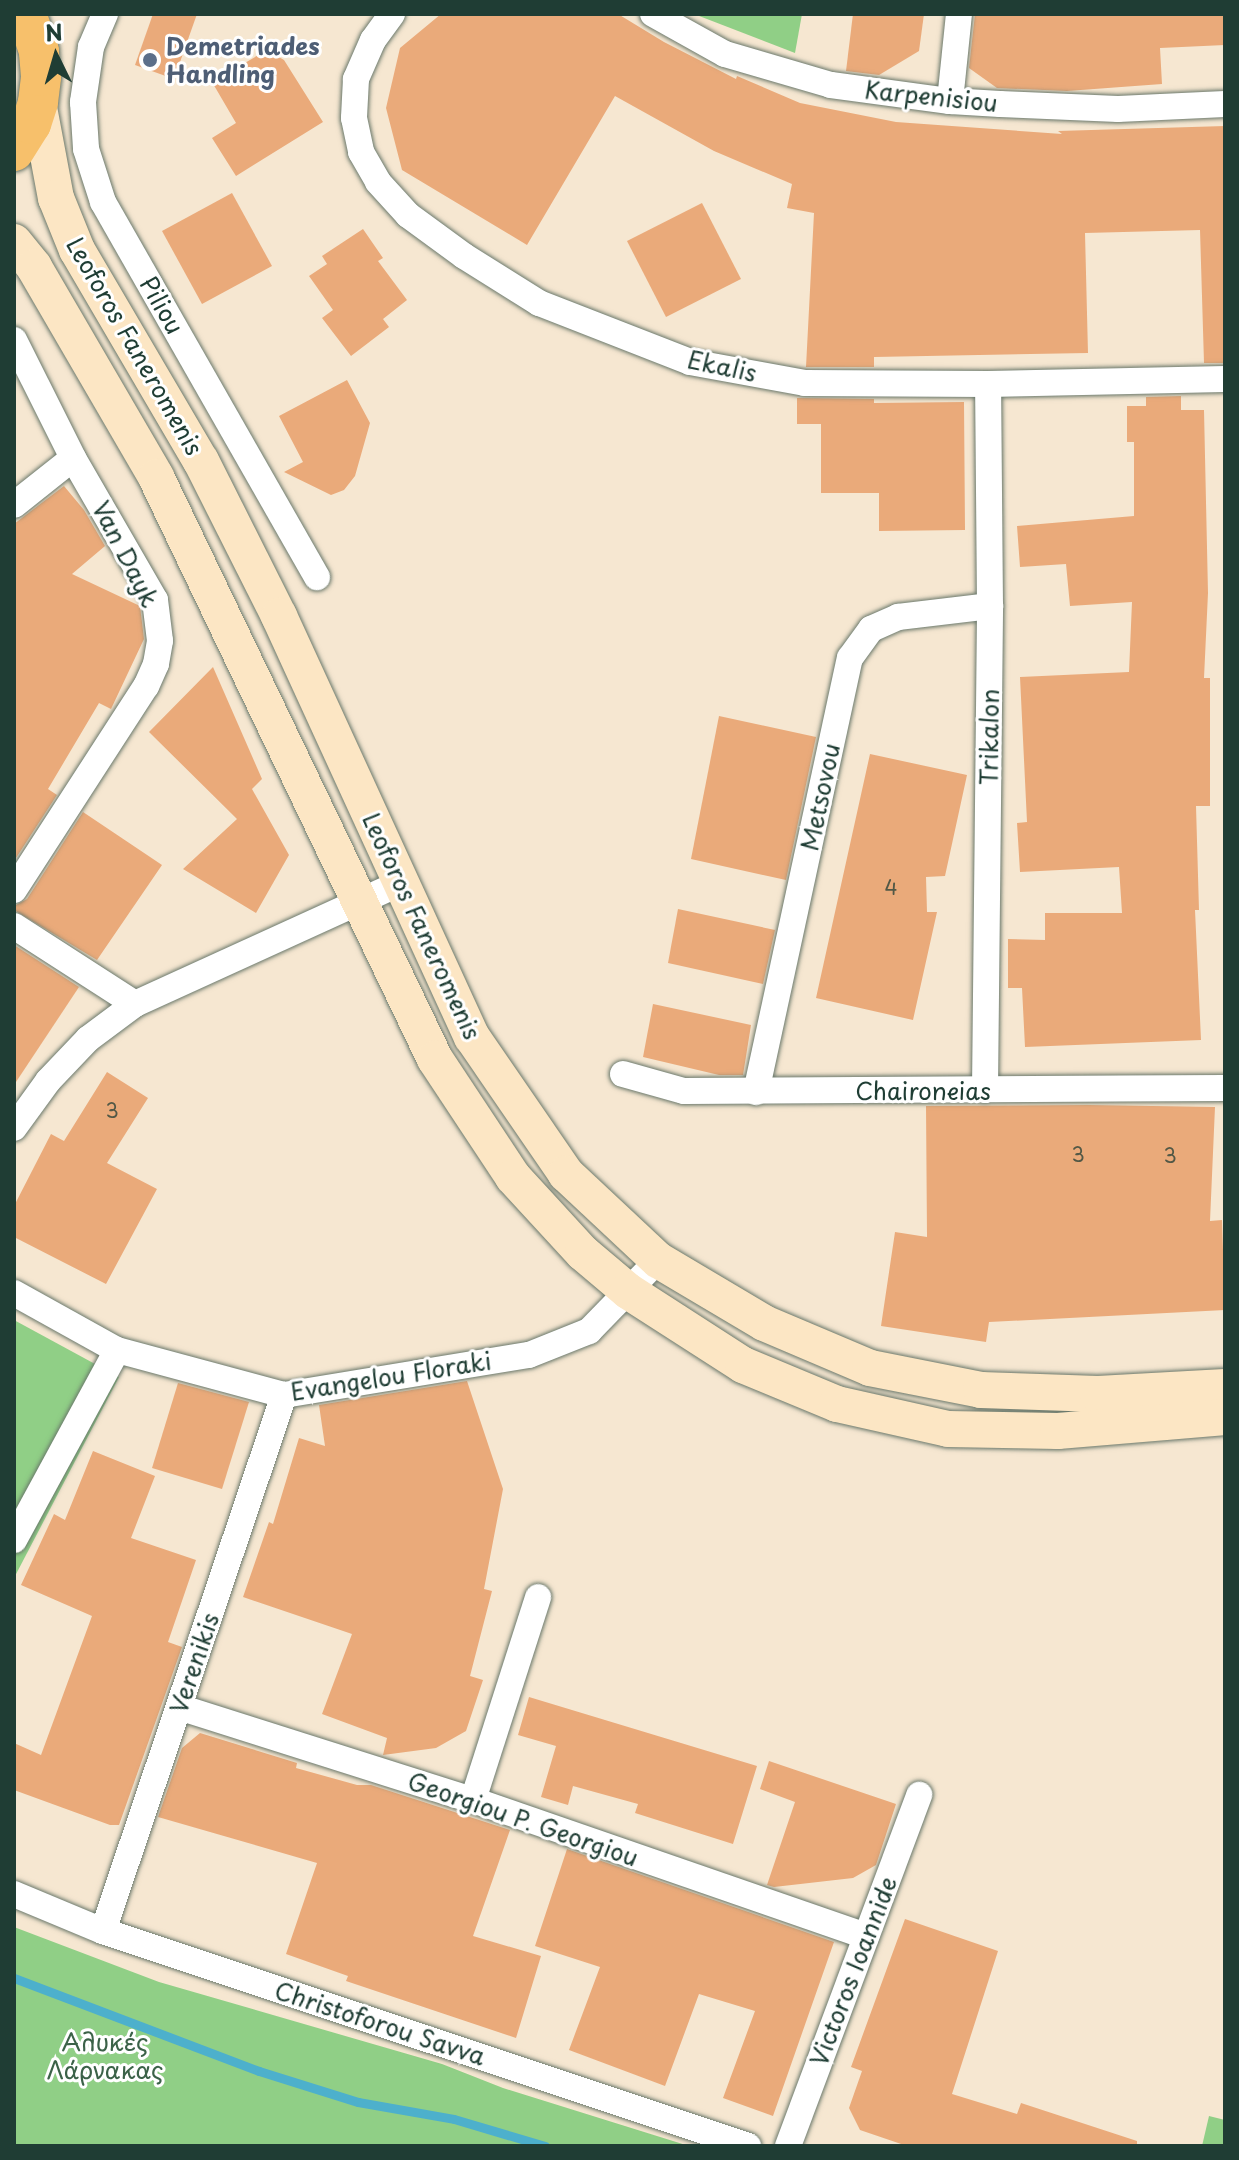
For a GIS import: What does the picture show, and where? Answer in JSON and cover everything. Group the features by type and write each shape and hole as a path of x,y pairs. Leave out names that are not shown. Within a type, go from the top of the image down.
{"main road":[{"path":"14,151 31,124 38,102 36,26"},
{"name":"Leoforos Faneromenis","path":"38,102 56,198 77,250 201,461 279,616 400,883 480,1050 566,1174 658,1260 764,1323 870,1368 981,1390 1098,1394 1225,1387"},
{"name":"Leoforos Faneromenis","path":"14,242 34,267 156,477 435,1059 513,1177 583,1253 628,1291 743,1365 837,1404 948,1429 1058,1431 1225,1417"}],"street":[{"name":"Piliou","path":"105,14 91,47 83,102 86,149 103,202 317,577"},
{"name":"Ekalis","path":"392,14 373,40 356,79 354,118 359,141 378,182 408,215 464,256 539,303 690,362 805,383 988,384 1225,379"},
{"name":"Karpenisiou","path":"653,14 725,54 831,85 950,101 1118,109 1225,104"},
{"path":"950,101 959,14"},
{"name":"Van Dayk","path":"14,340 73,458 155,600 160,641 156,664 146,686 14,890"},
{"name":"Trikalon","path":"985,1090 990,606 988,384"},
{"path":"14,505 73,458"},
{"name":"Metsovou","path":"756,1092 850,658 871,629 898,617 990,606"},
{"path":"14,1128 48,1081 88,1039 135,1004 400,883"},
{"path":"14,926 135,1004"},
{"name":"Chaironeias","path":"623,1074 684,1091 1225,1088"},
{"name":"Evangelou Floraki","path":"14,1293 117,1350 284,1395 529,1355 589,1331 658,1260"},
{"path":"14,1540 117,1350"},
{"name":"Verenikis","path":"103,1931 284,1395"},
{"path":"473,1800 538,1597"},
{"name":"Georgiou P. Georgiou","path":"179,1707 473,1800 866,1936"},
{"name":"Victoros Ioannide","path":"788,2146 919,1795"},
{"name":"Christoforou Savva","path":"14,1894 103,1931 748,2146"}],"green space":[{"path":"694,14 802,14 795,53"},
{"path":"14,1320 119,1377 14,1578"},
{"name":"Αλυκές Λάρνακας","path":"14,1927 159,1982 442,2064 503,2088 689,2146 14,2146"},
{"path":"1209,2116 1225,2120 1225,2146 1202,2146"}],"building":[{"path":"153,14 197,14 174,79 135,65"},
{"path":"441,14 618,14 736,79 737,76 800,103 896,122 1062,134 1058,131 1225,126 1225,363 1204,363 1200,230 1085,233 1088,353 874,357 874,367 806,367 814,213 787,208 792,184 714,151 615,96 527,245 402,170 386,108 400,48"},
{"path":"853,14 924,14 919,51 879,75 846,71"},
{"path":"975,14 1225,14 1225,45 1160,48 1162,84 1067,91 997,88 969,68"},
{"path":"267,50 284,60 323,122 236,176 212,138 236,123 212,82"},
{"path":"232,193 272,266 202,304 162,231"},
{"path":"702,203 741,279 666,317 627,241"},
{"path":"363,229 383,258 378,261 407,300 383,319 389,327 351,356 322,318 333,310 309,276 327,264 322,256"},
{"path":"347,380 370,423 355,476 344,490 331,495 284,472 303,462 279,416"},
{"path":"1181,396 1181,410 1204,410 1208,593 1204,678 1210,678 1210,806 1196,806 1199,910 1195,910 1201,1040 1025,1047 1022,988 1008,988 1008,939 1045,940 1045,913 1122,913 1119,867 1020,872 1017,823 1027,822 1020,677 1129,672 1132,602 1070,606 1066,564 1020,567 1017,526 1134,516 1134,442 1127,442 1127,406 1146,406 1146,397"},
{"path":"797,398 874,399 874,403 964,402 965,530 879,531 879,493 821,493 821,424 797,424"},
{"path":"64,486 84,510 105,546 72,574 140,606 144,639 111,709 99,703 48,789 57,795 14,861 14,524"},
{"path":"213,667 262,779 252,789 289,855 256,913 183,869 237,819 149,732"},
{"path":"719,716 816,737 786,880 691,859"},
{"path":"870,754 967,775 945,876 926,877 927,912 937,912 913,1020 816,998"},
{"path":"83,812 162,865 97,960 14,910 14,906 27,899"},
{"path":"678,909 775,930 763,984 668,963"},
{"path":"14,945 79,987 14,1085"},
{"path":"653,1004 751,1025 743,1075 719,1075 643,1057"},
{"path":"107,1072 148,1098 107,1163 157,1189 106,1284 14,1237 14,1206 51,1134 64,1141"},
{"path":"926,1106 1215,1107 1210,1221 1222,1220 1225,1310 989,1322 986,1342 881,1326 895,1232 927,1237"},
{"path":"467,1381 503,1489 484,1589 492,1591 470,1676 483,1680 466,1731 436,1748 383,1755 387,1738 322,1714 352,1634 243,1597 269,1522 273,1524 299,1438 325,1446 319,1405"},
{"path":"178,1383 249,1402 222,1489 152,1468"},
{"path":"93,1451 155,1476 131,1538 196,1560 168,1642 182,1647 119,1825 110,1825 14,1790 14,1743 41,1755 92,1616 21,1585 54,1514 65,1520"},
{"path":"529,1697 757,1766 733,1844 635,1813 638,1804 573,1786 568,1805 541,1797 556,1746 518,1735"},
{"path":"200,1733 297,1763 296,1768 357,1785 371,1785 510,1830 473,1936 541,1956 516,2038 346,1981 348,1976 286,1954 317,1863 158,1817 182,1748"},
{"path":"769,1761 896,1804 876,1865 853,1878 774,1887 767,1885 795,1802 760,1789"},
{"path":"567,1849 834,1942 773,2116 723,2098 755,2011 699,1994 665,2086 569,2050 600,1967 535,1946"},
{"path":"905,1919 998,1951 952,2094 1017,2114 1021,2103 1137,2141 1137,2146 907,2146 860,2130 849,2108 862,2071 851,2067"}],"waterway":[{"path":"14,1978 259,2071 358,2102 454,2119 545,2146"}],"place":[{"name":"Demetriades Handling","path":"150,60"}]}
